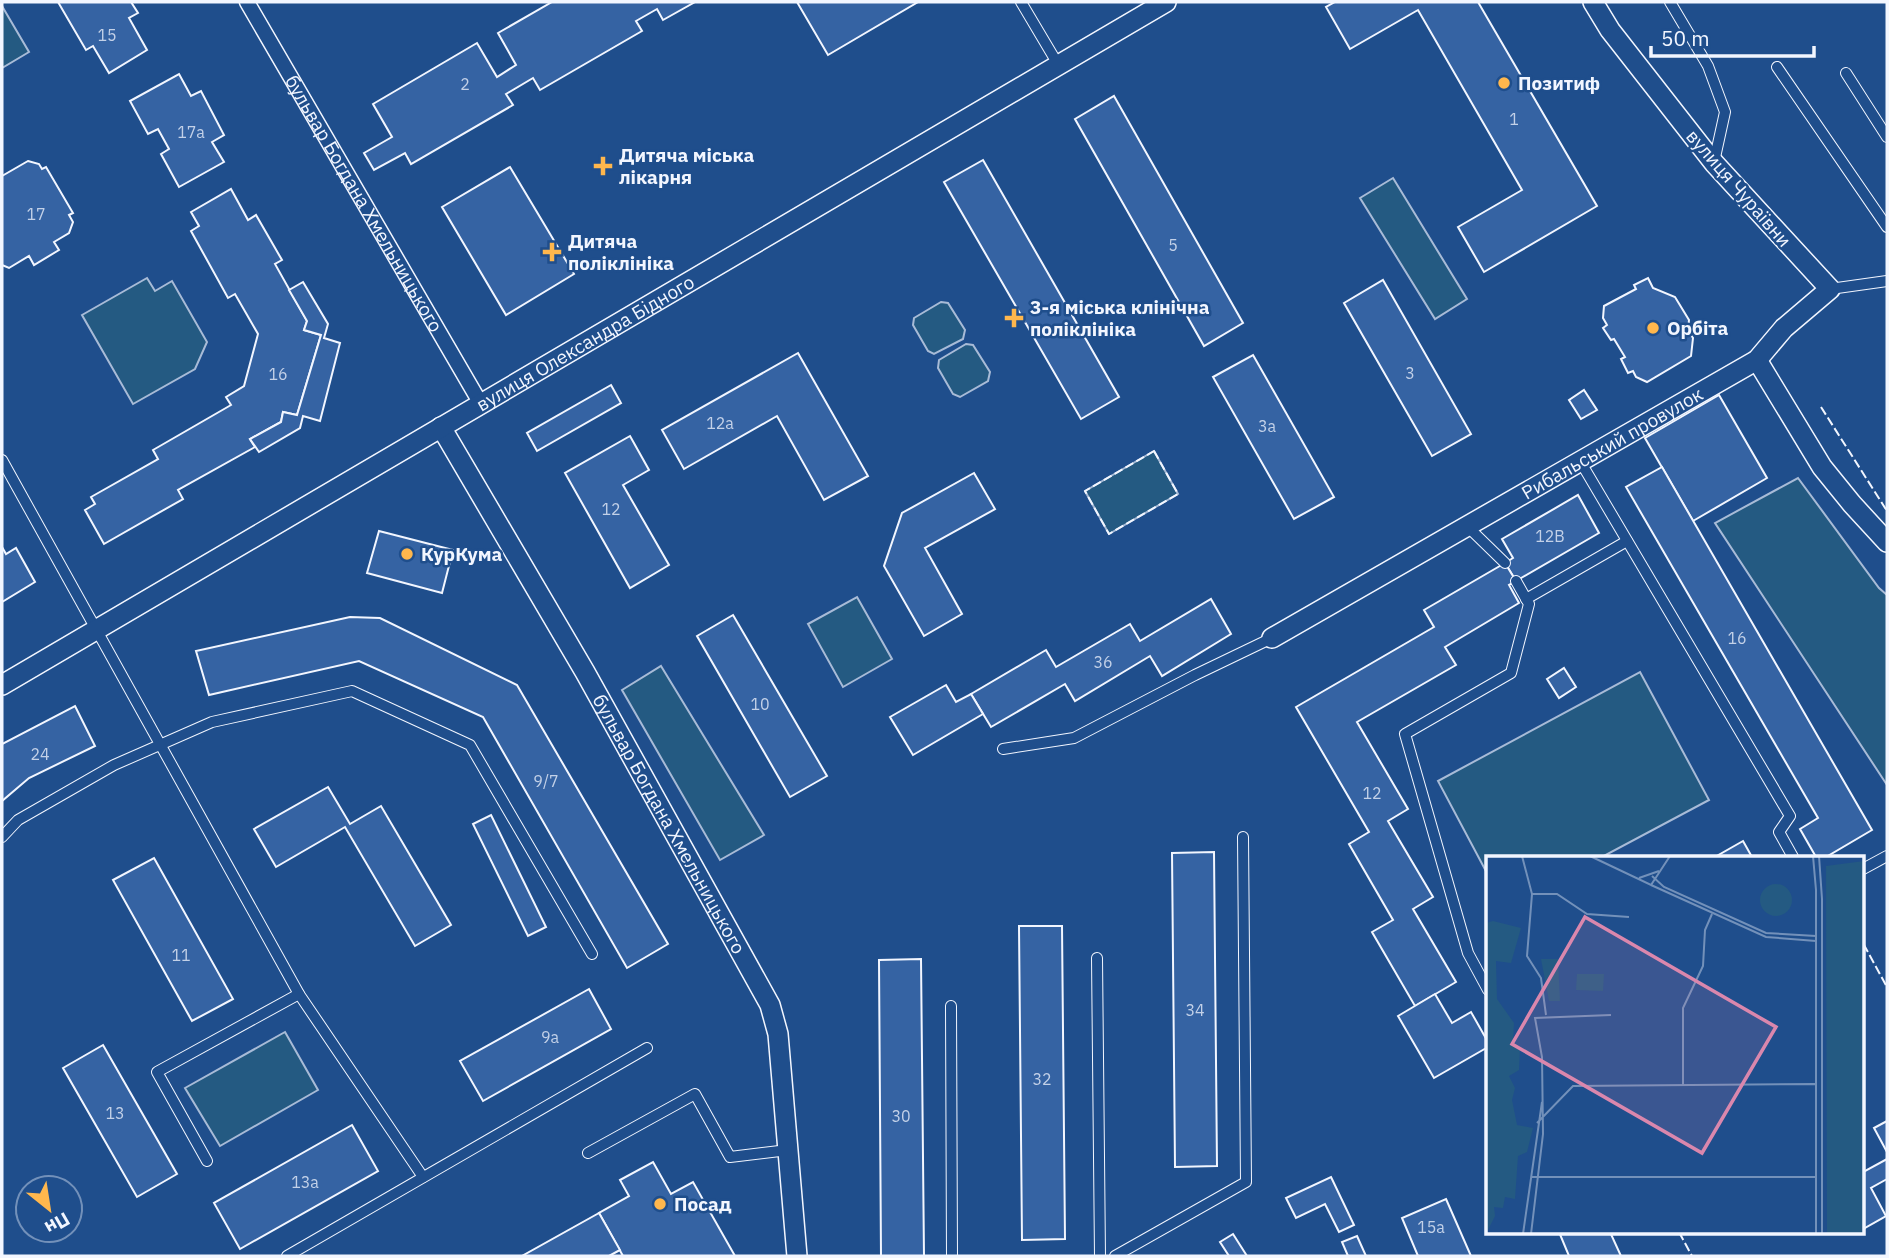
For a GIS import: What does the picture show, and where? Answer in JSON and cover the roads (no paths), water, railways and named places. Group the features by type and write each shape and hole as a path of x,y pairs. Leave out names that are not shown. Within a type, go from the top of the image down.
{"street":[{"name":"бульвар Богдана Хмельницького","path":"247,2 481,404"},
{"name":"вулиця Олександра Бідного","path":"2,685 1166,2"},
{"name":"вулиця Чураївни","path":"1593,2 1610,30 1714,163 1829,289"},
{"path":"1829,289 1784,328 1756,360 1822,467 1887,542"},
{"name":"Рибальський провулок","path":"1272,638 1756,360"},
{"name":"бульвар Богдана Хмельницького","path":"441,427 585,672 770,1005 778,1034 797,1256"}],"lane":[{"path":"1021,2 1059,66"},
{"path":"1670,2 1708,66 1725,112 1714,163"},
{"path":"1777,67 1887,227"},
{"path":"1846,73 1887,136"},
{"path":"1829,289 1887,281"},
{"path":"2,460 299,994 423,1177"},
{"path":"1580,461 1790,817 1779,832 1792,856"},
{"path":"1467,526 1506,563"},
{"path":"1527,599 1627,541"},
{"path":"1486,986 1468,953 1405,734 1511,673 1529,604 1516,581"},
{"path":"1003,749 1074,738 1272,638"},
{"path":"2,837 18,820 114,765 212,722 352,691 470,746 592,954"},
{"path":"1115,1256 1246,1182 1243,837"},
{"path":"1864,868 1887,856"},
{"path":"1097,958 1100,1256"},
{"path":"206,1161 157,1072 299,994"},
{"path":"951,1006 951,1256"},
{"path":"287,1256 647,1048"},
{"path":"588,1153 695,1094 730,1157 788,1150"}],"place":[{"name":"Позитиф","path":"1504,83"},
{"name":"Дитяча міська лікарня","path":"603,166"},
{"name":"Дитяча поліклініка","path":"552,252"},
{"name":"3-я міська клінічна поліклініка","path":"1014,318"},
{"name":"Орбіта","path":"1653,328"},
{"name":"КурКума","path":"407,554"},
{"name":"Посад","path":"660,1204"}]}
